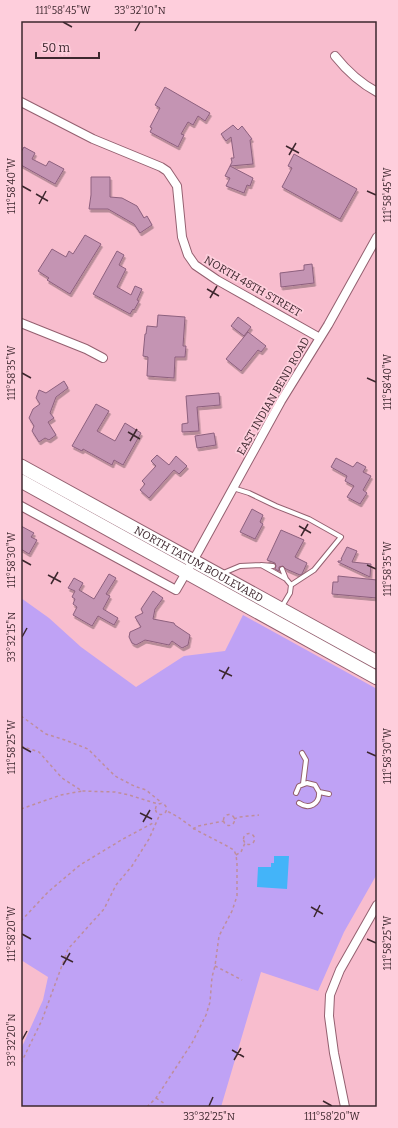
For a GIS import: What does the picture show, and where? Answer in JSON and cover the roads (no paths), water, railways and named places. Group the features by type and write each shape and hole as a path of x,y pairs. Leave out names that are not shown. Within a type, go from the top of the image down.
{"main road":[{"name":"NORTH TATUM BOULEVARD","path":"21,466 377,678"},
{"name":"NORTH TATUM BOULEVARD","path":"21,481 190,566 219,574 377,662"}],"street":[{"path":"335,56 348,71 366,86 377,92"},
{"name":"NORTH 48TH STREET","path":"21,102 93,139 161,167 167,172 177,186 182,237 191,261 204,272 217,280 320,338"},
{"name":"EAST INDIAN BEND ROAD","path":"190,566 281,401 320,338 377,237"},
{"path":"21,323 86,349 103,358"},
{"name":"NORTH TATUM BOULEVARD","path":"21,506 176,590 190,566"},
{"path":"346,1107 334,1053 329,1016 330,995 340,970 377,905"}],"lane":[{"path":"234,488 309,519 341,537 314,570 291,585"},
{"path":"261,565 286,579"},
{"path":"219,574 240,566 273,566"},
{"path":"281,609 290,593 291,585 286,579 282,569"},
{"path":"302,753 306,760 303,784"},
{"path":"296,793 299,786 303,784 311,783 318,788 318,800 313,805 306,807 299,803"},
{"path":"319,792 329,794"}],"water":[{"path":"274,856 289,856 287,889 257,887 258,867 271,867 271,863 274,863"}]}
